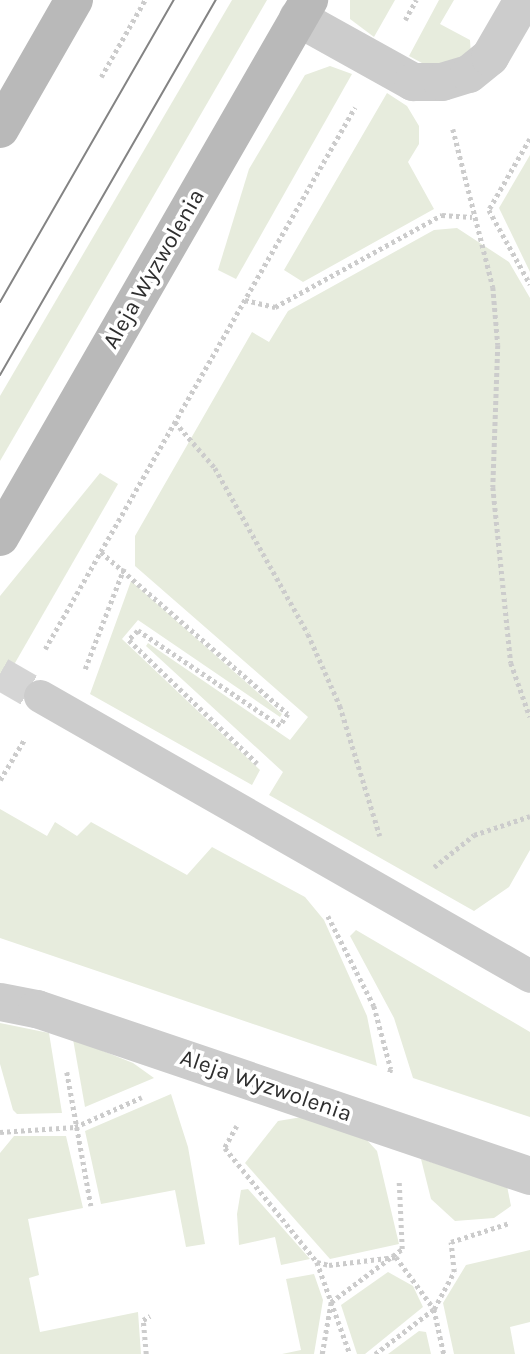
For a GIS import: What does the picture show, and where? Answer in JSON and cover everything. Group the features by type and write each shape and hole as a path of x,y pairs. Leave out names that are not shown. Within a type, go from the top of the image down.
{"main road":[{"path":"0,129 74,0"},
{"name":"Aleja Wyzwolenia","path":"0,537 303,9"}],"street":[{"path":"303,9 413,82 442,82 469,74 490,57 523,0"},
{"path":"40,696 530,976"},
{"name":"Aleja Wyzwolenia","path":"0,1002 58,1016 530,1176"}],"path":[{"path":"102,77 145,0"},
{"path":"442,82 472,217 493,287 498,345 493,487 511,663 530,717"},
{"path":"40,657 361,97"},
{"path":"530,139 489,210 530,284"},
{"path":"245,300 275,307 442,215 472,217"},
{"path":"175,422 215,468 308,634 340,706 369,789 394,898 474,835 530,816"},
{"path":"101,552 124,568 288,714 280,726 138,631 129,640 267,772 242,811"},
{"path":"68,711 124,568"},
{"path":"322,1354 331,1302 402,1249 396,1130 378,1103 391,1069 374,1006 340,939"},
{"path":"58,1016 91,1206"},
{"path":"0,1131 75,1126 210,1067"},
{"path":"259,1084 225,1148 317,1262 349,1354"},
{"path":"375,1354 435,1308 454,1272 451,1242 517,1221"},
{"path":"317,1262 329,1265 396,1256"},
{"path":"396,1256 435,1308 444,1354"},
{"path":"146,1354 143,1320 150,1315"}],"shaded area":[{"path":"232,0 267,0 0,461 0,396"},
{"path":"350,0 395,0 374,37 350,19"},
{"path":"439,0 454,0 440,24 470,40 471,56 457,63 422,63 409,56"},
{"path":"330,66 352,74 236,279 218,270 249,169 305,75"},
{"path":"387,93 407,106 419,126 419,144 408,162 434,209 303,282 284,270"},
{"path":"530,155 530,272 499,208"},
{"path":"457,228 509,262 530,298 530,850 509,887 474,911 269,795 283,772 146,646 148,643 290,740 308,717 135,566 135,536 252,332 269,342 288,311 434,230"},
{"path":"100,473 118,484 0,689 0,596"},
{"path":"131,581 282,714 280,717 138,620 122,639 260,770 252,785 90,694"},
{"path":"0,809 47,836 55,822 77,836 91,822 187,875 212,847 305,897 324,920 367,1016 377,1066 0,938"},
{"path":"356,930 530,1032 530,1117 413,1078 394,1018 350,936"},
{"path":"0,1023 49,1033 62,1113 17,1114 13,1110 0,1064"},
{"path":"73,1039 133,1063 154,1078 85,1107"},
{"path":"171,1094 188,1147 205,1244 186,1247 175,1190 101,1204 85,1131"},
{"path":"302,1117 365,1138 377,1151 399,1244 330,1259 245,1163 278,1121"},
{"path":"14,1136 66,1136 83,1208 28,1219 39,1275 29,1278 40,1332 138,1312 141,1354 0,1354 0,1153"},
{"path":"421,1159 507,1186 511,1206 494,1218 455,1221 431,1199"},
{"path":"248,1189 310,1259 281,1265 275,1237 239,1245 237,1214 241,1190"},
{"path":"530,1250 530,1322 510,1327 515,1354 454,1354 443,1303 466,1265"},
{"path":"388,1272 413,1286 423,1307 365,1354 357,1354 341,1305"},
{"path":"314,1274 323,1300 314,1354 282,1354 301,1350 286,1279"},
{"path":"419,1331 426,1332 431,1354 388,1354"}],"tunnel":[{"path":"0,673 40,696"}],"tram line":[{"path":"0,302 174,0"},
{"path":"0,375 216,0"}]}
